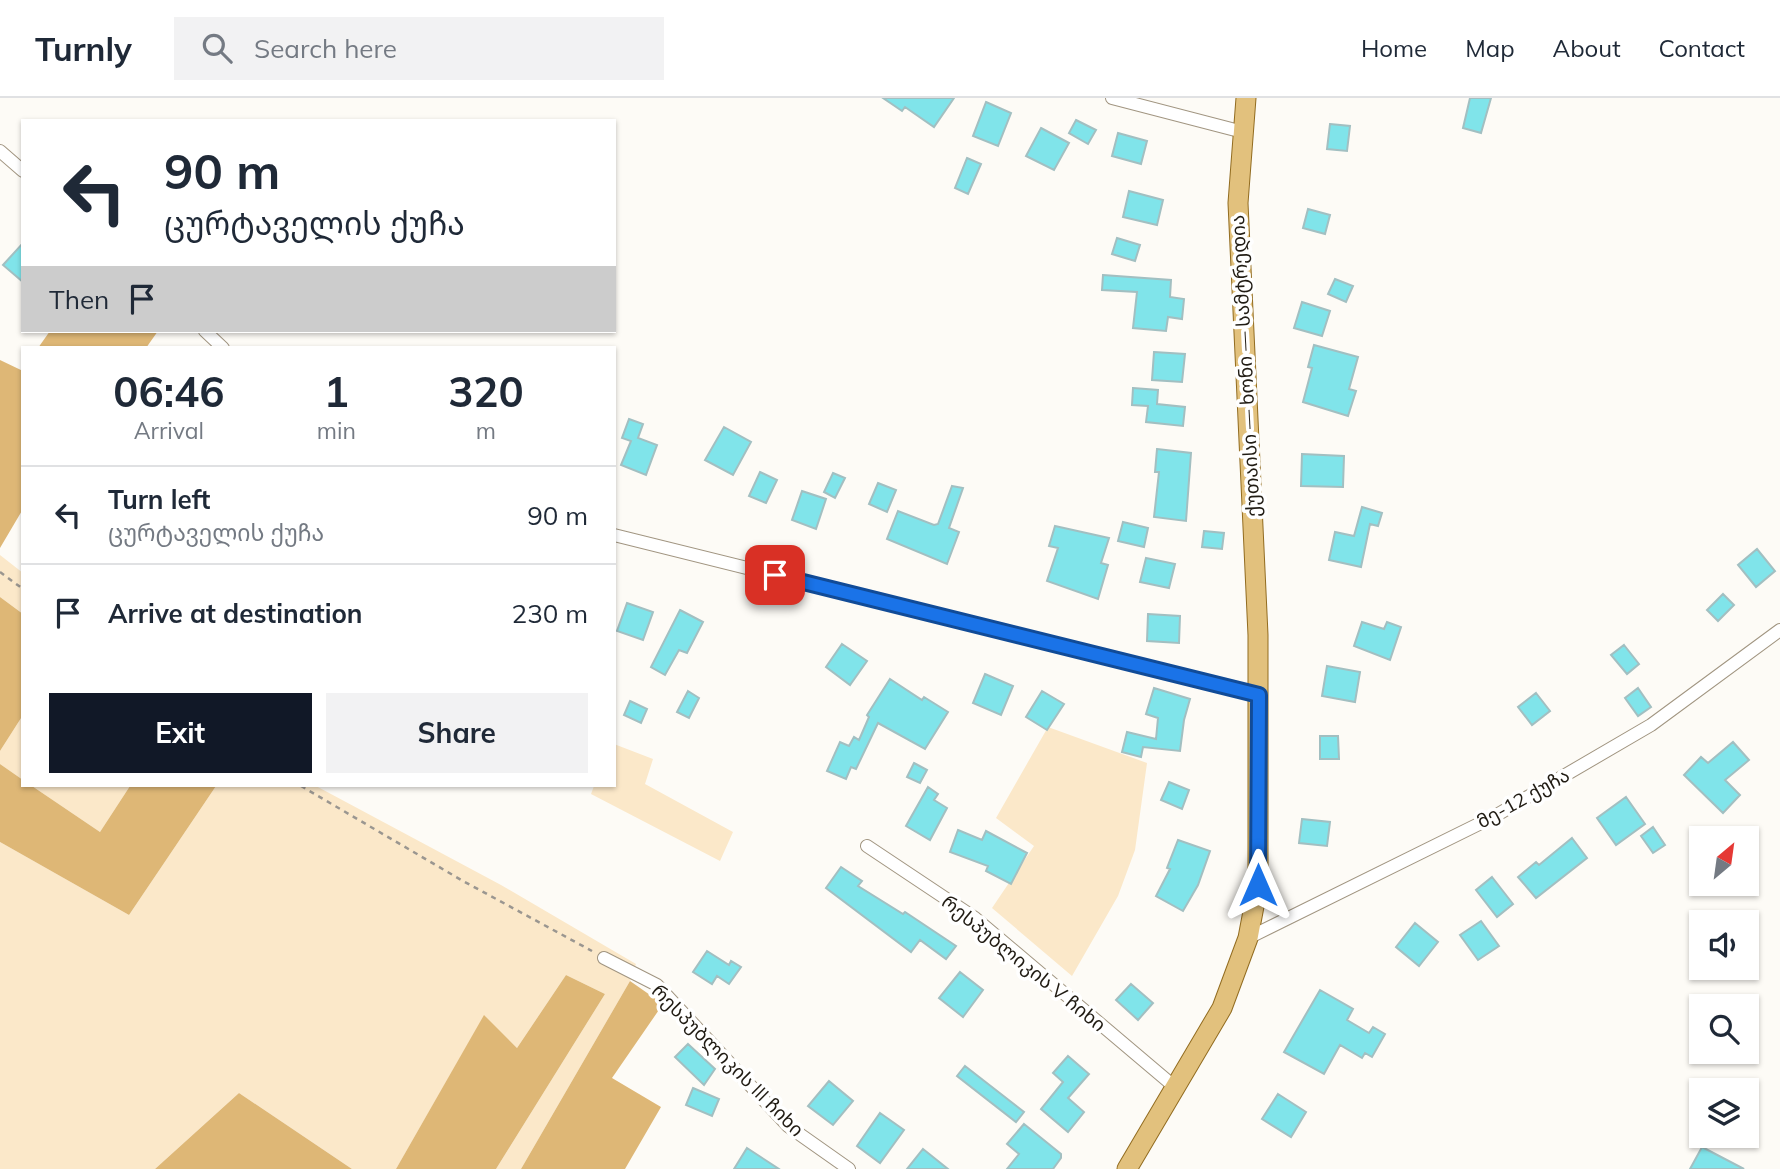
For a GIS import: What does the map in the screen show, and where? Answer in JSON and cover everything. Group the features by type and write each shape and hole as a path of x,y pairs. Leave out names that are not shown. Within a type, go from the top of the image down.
{"main road":[{"name":"ქუთაისი — ხონი — სამტრედია","path":"1128,1169 1222,1008 1248,938 1258,885 1258,635 1238,203 1246,98"}],"street":[{"path":"1112,98 1243,132"},
{"path":"0,151 21,169"},
{"path":"207,333 221,346"},
{"path":"616,535 1259,695"},
{"name":"მე-12 ქუჩა","path":"1248,938 1495,816 1651,725 1780,630"},
{"name":"რესპუბლიკის V ჩიხი","path":"867,846 975,918 1175,1088"},
{"name":"რესპუბლიკის III ჩიხი","path":"604,958 657,985 788,1126 849,1169"}],"path":[{"path":"0,572 21,588"},
{"path":"303,787 463,881 604,958"}],"shaded area":[{"path":"49,333 157,333 147,346 39,346"},
{"path":"0,360 21,370 21,512 0,548"},
{"path":"0,555 21,571 21,613 0,597"},
{"path":"0,597 21,613 21,718 0,751"},
{"path":"21,718 21,779 0,764 0,751"},
{"path":"1048,727 1147,763 1135,850 1118,896 1072,976 992,908 1034,846 996,818"},
{"path":"616,745 653,759 645,784 733,832 720,861 591,794 594,787 616,787"},
{"path":"0,764 21,779 21,787 33,787 100,832 129,787 215,787 129,915 0,842"},
{"path":"33,787 129,787 100,832"},
{"path":"215,787 318,787 501,885 636,964 630,981 521,1169 496,1169 605,994 566,975 517,1048 484,1016 396,1169 352,1169 239,1093 155,1169 0,1169 0,842 129,915"},
{"path":"566,975 605,994 496,1169 396,1169 484,1015 517,1048"},
{"path":"630,981 663,1004 612,1078 661,1107 625,1169 521,1169"},
{"path":"239,1093 352,1169 155,1169"}],"building":[{"path":"883,98 954,98 934,127 905,107 902,111"},
{"path":"1470,98 1491,98 1481,133 1463,128"},
{"path":"986,102 1011,113 998,146 973,136"},
{"path":"1076,120 1096,130 1088,144 1069,133"},
{"path":"1330,124 1350,126 1347,151 1327,149"},
{"path":"1041,128 1069,143 1054,170 1026,156"},
{"path":"1118,133 1147,141 1141,164 1112,156"},
{"path":"967,158 981,164 968,194 955,188"},
{"path":"1129,191 1163,200 1157,225 1123,217"},
{"path":"1308,209 1330,215 1325,234 1303,228"},
{"path":"1117,238 1140,245 1135,261 1112,254"},
{"path":"21,245 21,280 3,265"},
{"path":"1103,275 1171,280 1170,297 1184,299 1182,319 1168,317 1166,331 1133,328 1137,292 1102,290"},
{"path":"1335,279 1353,286 1346,302 1328,294"},
{"path":"1302,302 1330,311 1322,336 1294,328"},
{"path":"1314,345 1358,357 1349,389 1356,391 1348,416 1303,402 1312,368 1308,367"},
{"path":"1154,352 1185,354 1182,382 1152,380"},
{"path":"1133,388 1158,390 1157,404 1185,407 1183,426 1146,422 1148,406 1132,405"},
{"path":"629,419 643,424 638,438 657,445 646,475 621,465 631,441 622,438"},
{"path":"724,427 751,442 733,475 705,460"},
{"path":"1157,449 1191,453 1186,521 1154,517 1159,472 1155,472"},
{"path":"1302,454 1344,456 1343,487 1301,486"},
{"path":"760,472 777,480 766,503 749,496"},
{"path":"833,473 845,478 835,498 824,492"},
{"path":"878,483 896,490 887,512 869,504"},
{"path":"952,486 963,488 949,528 959,532 947,564 887,539 898,511 934,525 938,524"},
{"path":"802,491 826,499 816,529 792,520"},
{"path":"1362,507 1382,513 1378,526 1370,524 1361,567 1329,560 1335,532 1354,536"},
{"path":"1123,522 1148,528 1144,547 1118,541"},
{"path":"1055,526 1109,538 1101,563 1108,565 1098,599 1047,581 1058,548 1049,546"},
{"path":"1204,531 1224,533 1222,549 1202,547"},
{"path":"1757,549 1775,571 1756,587 1738,565"},
{"path":"1146,558 1175,564 1169,588 1140,582"},
{"path":"1723,594 1734,605 1718,621 1707,610"},
{"path":"627,603 653,612 643,640 617,631"},
{"path":"680,610 703,622 687,653 679,650 665,675 651,667"},
{"path":"1148,614 1180,616 1179,643 1147,641"},
{"path":"1362,622 1384,629 1387,622 1401,627 1390,660 1354,646"},
{"path":"842,644 867,661 850,685 826,667"},
{"path":"1624,645 1639,664 1627,674 1611,655"},
{"path":"1327,666 1360,672 1355,702 1322,696"},
{"path":"985,674 1013,686 1001,715 973,703"},
{"path":"890,679 922,700 924,697 948,712 925,749 878,723 856,769 851,767 846,779 827,771 840,742 849,746 854,737 859,740 869,717 867,715"},
{"path":"1154,688 1190,699 1180,751 1143,747 1141,757 1122,752 1127,732 1156,739 1158,718 1146,714"},
{"path":"1638,688 1651,707 1638,716 1625,698"},
{"path":"688,691 699,698 689,718 677,712"},
{"path":"1042,691 1064,704 1047,730 1026,717"},
{"path":"1536,693 1550,711 1532,725 1518,707"},
{"path":"630,701 647,709 641,723 624,715"},
{"path":"1320,736 1338,736 1339,759 1320,759"},
{"path":"1733,742 1749,760 1725,780 1740,795 1723,813 1684,775 1701,757 1708,763"},
{"path":"914,763 927,770 920,783 907,777"},
{"path":"1169,782 1189,790 1182,809 1161,800"},
{"path":"928,787 938,794 934,800 947,808 930,840 906,826"},
{"path":"1626,797 1645,824 1616,845 1597,818"},
{"path":"1302,819 1330,822 1327,846 1299,843"},
{"path":"1653,827 1665,845 1653,853 1641,836"},
{"path":"958,830 982,840 986,831 1027,853 1011,884 986,871 988,866 950,852"},
{"path":"1572,838 1587,858 1536,898 1518,877 1536,862 1539,865"},
{"path":"1178,840 1210,851 1198,885 1183,911 1156,896 1170,869 1167,868"},
{"path":"841,867 862,881 858,886 903,914 905,912 956,946 946,959 920,940 911,952 826,888"},
{"path":"1492,877 1513,904 1497,917 1476,890"},
{"path":"1481,921 1499,946 1478,960 1460,935"},
{"path":"1415,923 1438,942 1419,966 1396,947"},
{"path":"707,951 729,965 731,961 741,967 729,984 717,976 712,984 693,972"},
{"path":"960,972 983,990 963,1017 939,998"},
{"path":"1131,984 1153,1003 1138,1020 1116,1000"},
{"path":"1320,990 1353,1009 1347,1020 1369,1033 1373,1027 1385,1034 1372,1057 1365,1053 1362,1058 1340,1045 1324,1074 1284,1052"},
{"path":"688,1044 715,1069 704,1085 675,1057"},
{"path":"1068,1056 1089,1074 1068,1098 1084,1112 1068,1132 1041,1109 1063,1082 1053,1073"},
{"path":"965,1066 1024,1112 1016,1122 957,1076"},
{"path":"829,1081 853,1101 833,1125 808,1106"},
{"path":"693,1088 719,1099 712,1116 686,1105"},
{"path":"1278,1094 1306,1112 1291,1137 1262,1119"},
{"path":"880,1113 904,1130 880,1163 857,1146"},
{"path":"1024,1124 1061,1154 1053,1169 1007,1169 1019,1154 1007,1144"},
{"path":"747,1148 779,1169 734,1169"},
{"path":"1704,1148 1744,1169 1690,1169"},
{"path":"923,1149 948,1169 907,1169"}],"route":[{"path":"775,575 1259,695 1258,885"}]}
